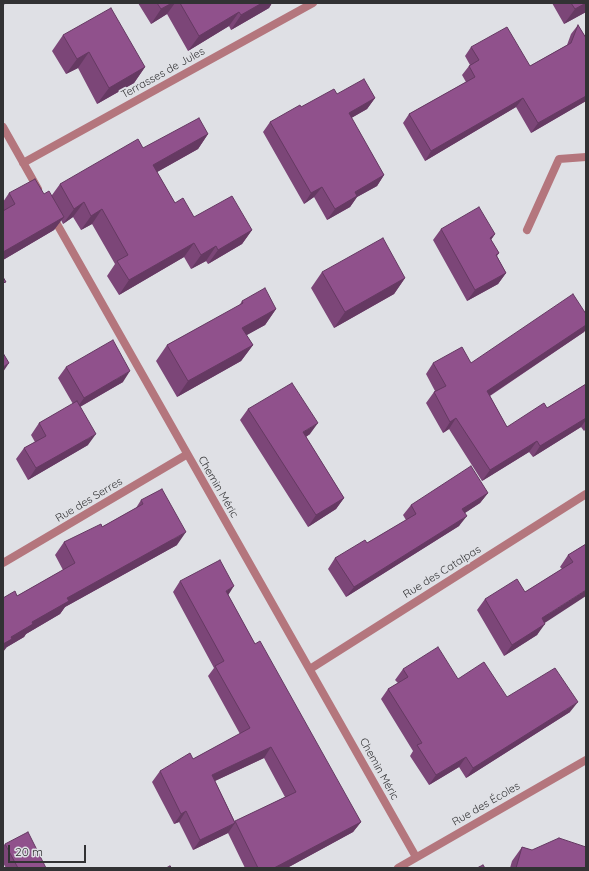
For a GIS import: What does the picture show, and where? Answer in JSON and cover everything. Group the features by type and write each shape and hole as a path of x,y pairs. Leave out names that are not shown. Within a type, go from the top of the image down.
{"street":[{"name":"Terrasses de Jules","path":"23,163 313,3"},
{"path":"3,127 43,198"},
{"path":"527,230 559,159 586,157"},
{"name":"Chemin Méric","path":"50,212 186,455 310,668 416,857"},
{"name":"Rue des Serres","path":"3,563 186,455"},
{"name":"Rue des Catalpas","path":"310,668 586,494"},
{"name":"Rue des Écoles","path":"398,868 586,760"}],"building":[{"path":"157,3 172,3 161,9"},
{"path":"180,3 262,3 241,15 239,12 199,36"},
{"path":"571,3 586,3 575,9"},
{"path":"111,8 145,67 109,88 89,52 77,59 63,35"},
{"path":"578,25 586,38 586,96 538,123 523,98 431,151 409,114 475,77 469,66 479,60 471,47 507,27 530,66 571,43"},
{"path":"364,79 375,98 349,113 384,175 355,192 357,196 335,209 322,187 311,193 270,122 300,105 301,107 334,89 337,94"},
{"path":"199,118 208,134 153,165 175,203 183,198 194,217 232,196 252,230 218,250 216,246 201,255 194,243 129,280 117,261 128,255 102,209 91,216 84,202 74,209 60,184 138,139 143,148"},
{"path":"35,179 44,194 49,191 64,217 3,252 3,211 15,204 9,193"},
{"path":"479,207 495,234 490,238 499,253 496,255 506,273 475,290 441,229"},
{"path":"383,238 405,278 345,312 322,272"},
{"path":"265,288 276,309 242,328 253,345 188,381 167,345 243,303 242,301"},
{"path":"573,294 586,314 586,325 487,391 507,427 544,403 547,408 586,384 586,418 540,446 537,441 490,470 456,418 450,422 434,392 446,386 433,363 462,347 471,363"},
{"path":"113,340 130,371 84,398 66,367"},
{"path":"3,353 9,363 3,367"},
{"path":"292,383 318,423 303,432 344,498 316,515 248,409"},
{"path":"77,401 96,434 36,468 24,448 46,436 39,423"},
{"path":"471,466 488,493 462,509 467,516 354,587 335,558 365,540 367,543 416,514 411,505"},
{"path":"162,489 186,532 67,598 69,601 32,622 33,624 11,637 12,639 3,644 3,598 15,591 17,596 75,563 64,542 101,524 102,527 143,504 141,500"},
{"path":"586,544 586,590 542,618 545,624 512,645 485,599 517,579 525,592 573,562 568,555"},
{"path":"220,560 234,586 226,591 255,644 260,641 361,822 274,868 258,868 235,821 296,792 271,747 212,775 235,823 200,840 186,811 181,814 160,771 190,753 193,759 250,728 215,666 224,661 180,581"},
{"path":"438,647 458,679 484,662 507,697 555,668 578,702 473,768 466,757 436,775 417,745 422,743 388,689 408,677 403,669"},
{"path":"28,832 46,868 18,868 5,844"},
{"path":"559,838 586,847 586,868 516,868 522,847 532,850"},
{"path":"483,865 485,868 477,868"}]}
